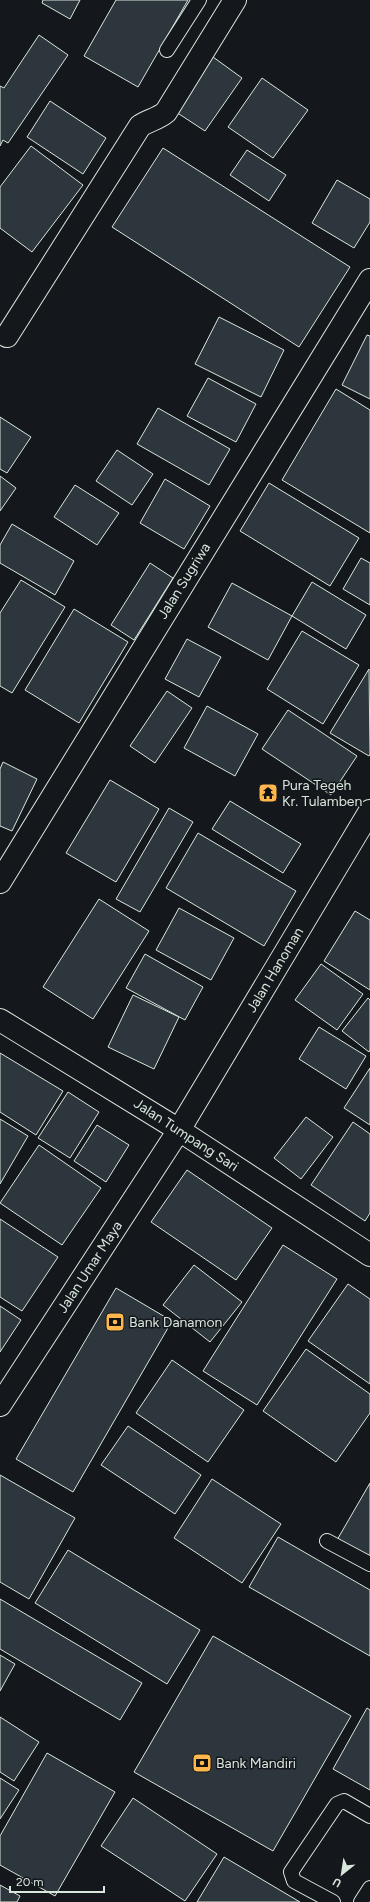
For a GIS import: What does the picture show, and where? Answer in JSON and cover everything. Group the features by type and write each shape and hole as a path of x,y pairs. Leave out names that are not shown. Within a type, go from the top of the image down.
{"street":[{"path":"7,336 140,126 147,121 161,117 166,112 235,0"},
{"name":"Jalan Sugriwa","path":"0,882 370,280"},
{"name":"Jalan Hanoman","path":"179,1130 370,811"},
{"name":"Jalan Tumpang Sari","path":"0,1020 179,1130 370,1255"},
{"name":"Jalan Umar Maya","path":"0,1405 179,1130"}],"lane":[{"path":"167,50 199,0"},
{"path":"327,1541 370,1564"},
{"path":"333,1902 294,1881 291,1872 337,1804 344,1801 370,1816"},
{"path":"361,1902 370,1888"}],"building":[{"path":"43,0 80,0 70,19 42,3"},
{"path":"116,0 188,0 138,87 84,56"},
{"path":"39,35 68,55 8,143 3,140 0,146 0,86 4,88"},
{"path":"213,57 242,78 205,131 176,112"},
{"path":"262,78 308,110 273,158 228,127"},
{"path":"50,101 106,138 83,174 27,137"},
{"path":"31,146 83,185 32,252 0,228 0,187"},
{"path":"163,148 350,267 299,347 112,227"},
{"path":"247,150 286,175 269,201 230,175"},
{"path":"337,180 370,199 370,222 354,248 312,223"},
{"path":"219,317 284,350 261,397 195,364"},
{"path":"367,335 370,336 370,399 342,385"},
{"path":"208,378 256,404 236,442 187,416"},
{"path":"336,389 370,410 370,533 282,480"},
{"path":"158,408 230,449 209,485 137,444"},
{"path":"0,417 31,437 7,473 0,469"},
{"path":"117,450 153,474 132,505 96,481"},
{"path":"0,476 16,488 0,511"},
{"path":"165,479 210,506 184,549 140,523"},
{"path":"269,483 359,538 330,586 240,531"},
{"path":"75,485 119,513 97,545 54,517"},
{"path":"12,524 74,561 55,595 0,563 0,545"},
{"path":"361,558 370,563 370,605 343,589"},
{"path":"150,563 173,578 134,640 111,625"},
{"path":"21,580 65,607 12,693 0,686 0,613"},
{"path":"312,582 366,615 346,649 292,616"},
{"path":"232,583 292,616 268,660 208,627"},
{"path":"74,609 128,642 79,723 25,690"},
{"path":"302,631 359,665 323,724 267,689"},
{"path":"187,639 221,657 199,697 165,679"},
{"path":"369,669 370,754 369,756 330,733"},
{"path":"167,691 192,708 155,763 130,746"},
{"path":"207,706 258,734 235,776 184,748"},
{"path":"288,710 357,756 331,795 262,749"},
{"path":"3,762 37,779 12,831 0,826 0,769"},
{"path":"110,780 159,809 116,882 66,853"},
{"path":"230,801 301,844 283,873 212,829"},
{"path":"169,808 193,822 140,912 116,899"},
{"path":"198,833 296,891 264,946 166,888"},
{"path":"99,899 149,931 93,1019 43,987"},
{"path":"179,908 234,938 211,980 156,950"},
{"path":"355,911 370,920 370,990 324,961"},
{"path":"145,954 203,987 185,1020 126,988"},
{"path":"321,964 363,994 337,1030 295,1000"},
{"path":"133,995 179,1017 154,1069 108,1047"},
{"path":"368,998 370,1000 369,1052 342,1031"},
{"path":"319,1027 366,1056 346,1089 299,1059"},
{"path":"0,1053 63,1091 36,1135 0,1112"},
{"path":"370,1068 370,1125 344,1108"},
{"path":"68,1092 99,1112 70,1158 38,1138"},
{"path":"306,1117 333,1137 301,1179 274,1158"},
{"path":"0,1119 28,1136 0,1184"},
{"path":"353,1122 370,1134 370,1213 365,1221 311,1185"},
{"path":"97,1125 129,1145 106,1182 74,1161"},
{"path":"39,1145 101,1188 62,1245 0,1203"},
{"path":"187,1170 272,1228 236,1280 151,1222"},
{"path":"0,1219 58,1257 22,1311 0,1297"},
{"path":"283,1245 337,1279 257,1405 203,1371"},
{"path":"194,1265 242,1302 210,1342 163,1305"},
{"path":"348,1284 370,1299 370,1384 308,1341"},
{"path":"116,1288 172,1321 73,1492 16,1459"},
{"path":"0,1306 21,1320 0,1352"},
{"path":"306,1349 370,1394 370,1413 336,1462 263,1411"},
{"path":"172,1360 244,1410 208,1462 136,1413"},
{"path":"128,1426 201,1475 175,1514 101,1465"},
{"path":"0,1475 75,1518 29,1599 0,1582"},
{"path":"212,1479 281,1524 242,1583 174,1538"},
{"path":"370,1483 370,1559 337,1540"},
{"path":"278,1537 370,1590 370,1656 249,1587"},
{"path":"68,1550 200,1630 167,1684 35,1603"},
{"path":"0,1599 142,1683 120,1720 0,1649"},
{"path":"213,1636 351,1716 273,1851 134,1772"},
{"path":"0,1655 15,1664 0,1691"},
{"path":"367,1708 370,1710 370,1790 333,1769"},
{"path":"0,1717 39,1742 14,1781 0,1772"},
{"path":"47,1753 115,1792 55,1896 0,1865 0,1836"},
{"path":"0,1778 19,1790 0,1819"},
{"path":"133,1798 217,1854 185,1901 101,1846"},
{"path":"224,1857 300,1902 197,1902"},
{"path":"0,1885 20,1896 17,1902 0,1902"}],"place":[{"name":"Pura Tegeh Kr. Tulamben","path":"268,793"},
{"name":"Bank Danamon","path":"115,1322"},
{"name":"Bank Mandiri","path":"202,1763"}]}
